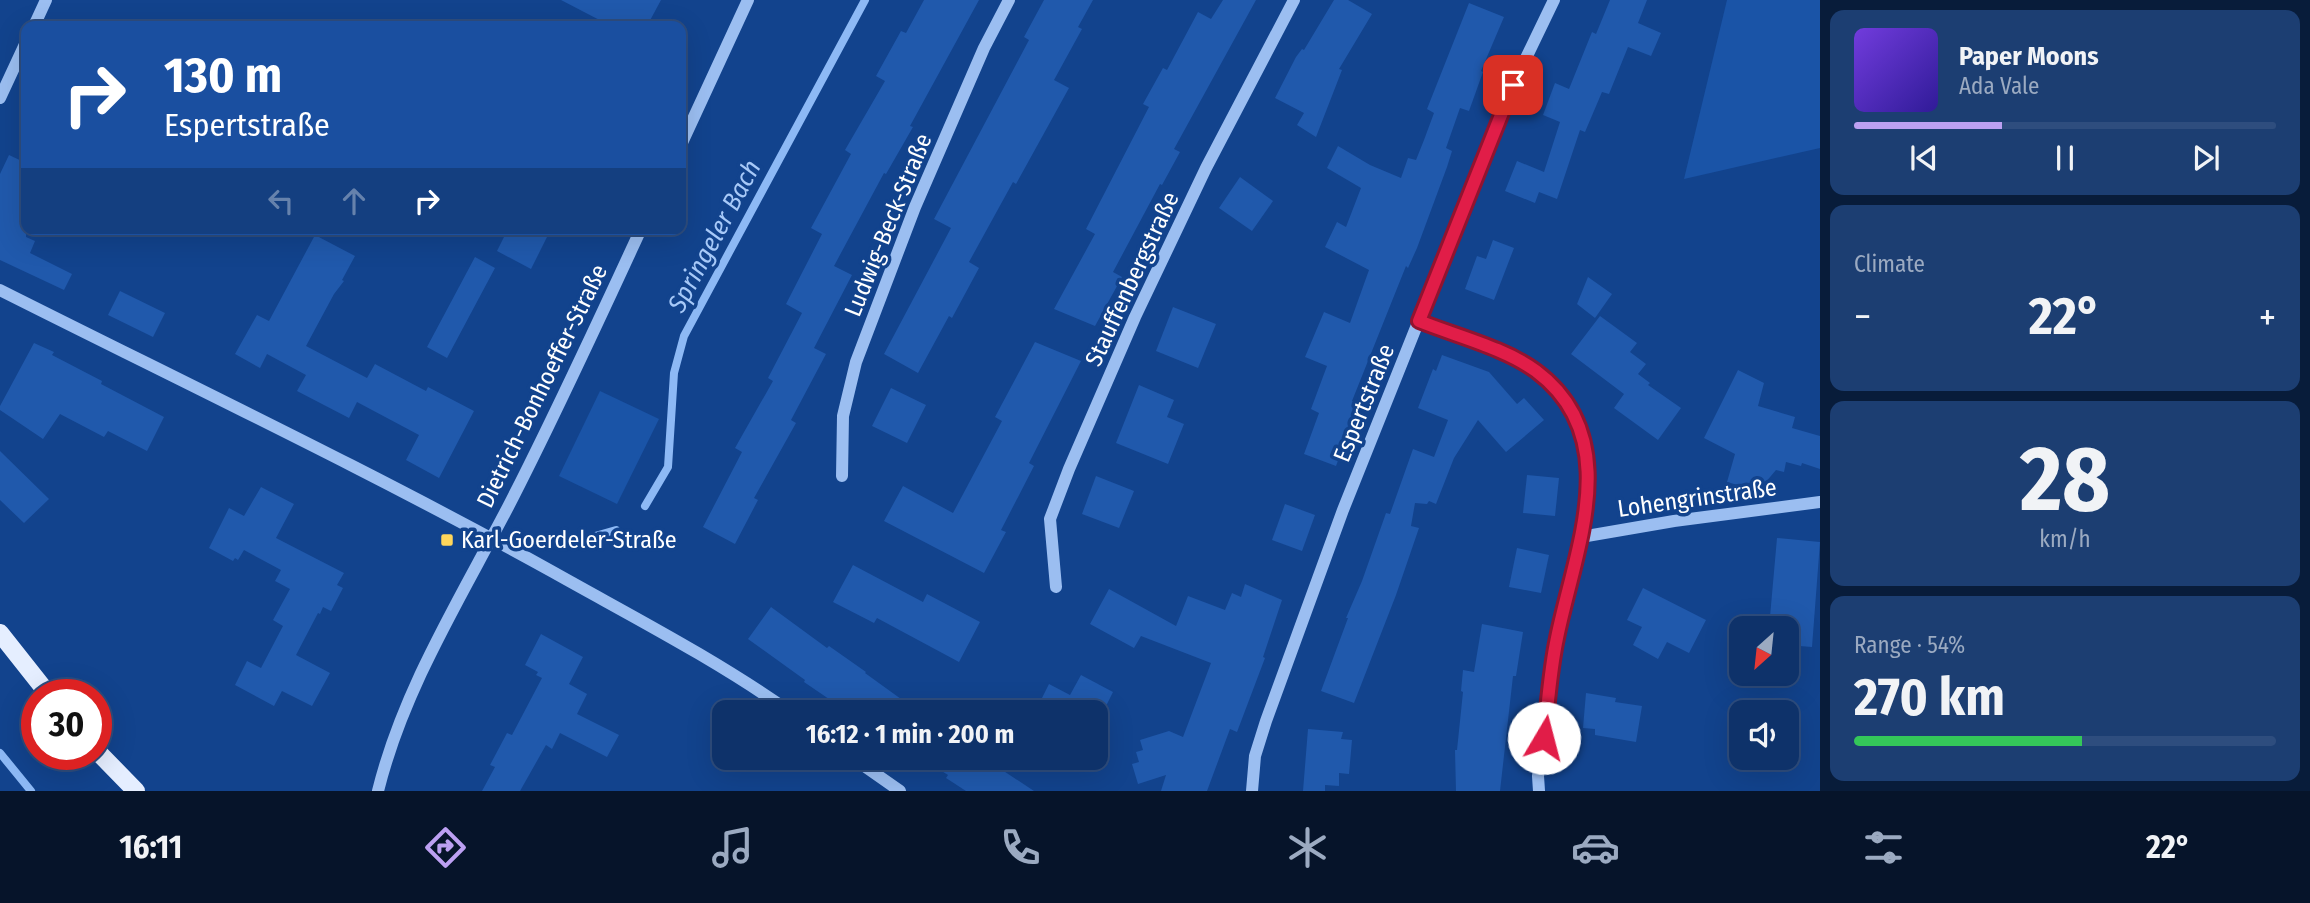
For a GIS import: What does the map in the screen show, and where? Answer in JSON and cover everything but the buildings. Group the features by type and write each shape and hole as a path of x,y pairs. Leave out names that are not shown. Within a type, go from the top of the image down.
{"main road":[{"path":"0,634 36,679"},
{"path":"112,766 136,791"}],"street":[{"path":"36,21 46,0"},
{"path":"686,134 748,0"},
{"name":"Ludwig-Beck-Straße","path":"842,476 843,416 856,362 915,207 984,48 1009,0"},
{"name":"Stauffenbergstraße","path":"1056,587 1050,519 1069,469 1135,317 1200,181 1294,0"},
{"name":"Espertstraße","path":"1252,791 1255,755 1266,721 1343,510 1513,85 1554,0"},
{"path":"0,99 21,53"},
{"name":"Dietrich-Bonhoeffer-Straße","path":"378,791 389,750 411,695 492,538 638,235"},
{"path":"0,290 492,538 677,640 772,700"},
{"path":"1419,321 1507,355 1535,370 1559,393 1577,420 1584,437 1589,472 1581,537 1557,640 1538,776 1539,791"},
{"name":"Lohengrinstraße","path":"1581,537 1674,521 1820,502"},
{"path":"870,770 900,791"}],"shaded area":[{"path":"1727,0 1820,0 1820,148 1684,179"},
{"path":"600,391 659,419 617,504 559,476"}],"waterway":[{"name":"Springeler Bach","path":"645,506 668,467 674,373 684,336 865,0"},
{"name":"Springeler Bach","path":"581,540 616,530"},
{"name":"Springeler Bach","path":"0,753 31,791"}],"place":[{"name":"Karl-Goerdeler-Straße","path":"447,540"}],"route":[{"path":"1513,85 1419,321 1507,355 1535,370 1568,405 1584,437 1589,472 1581,537 1557,640 1544,738"}]}
